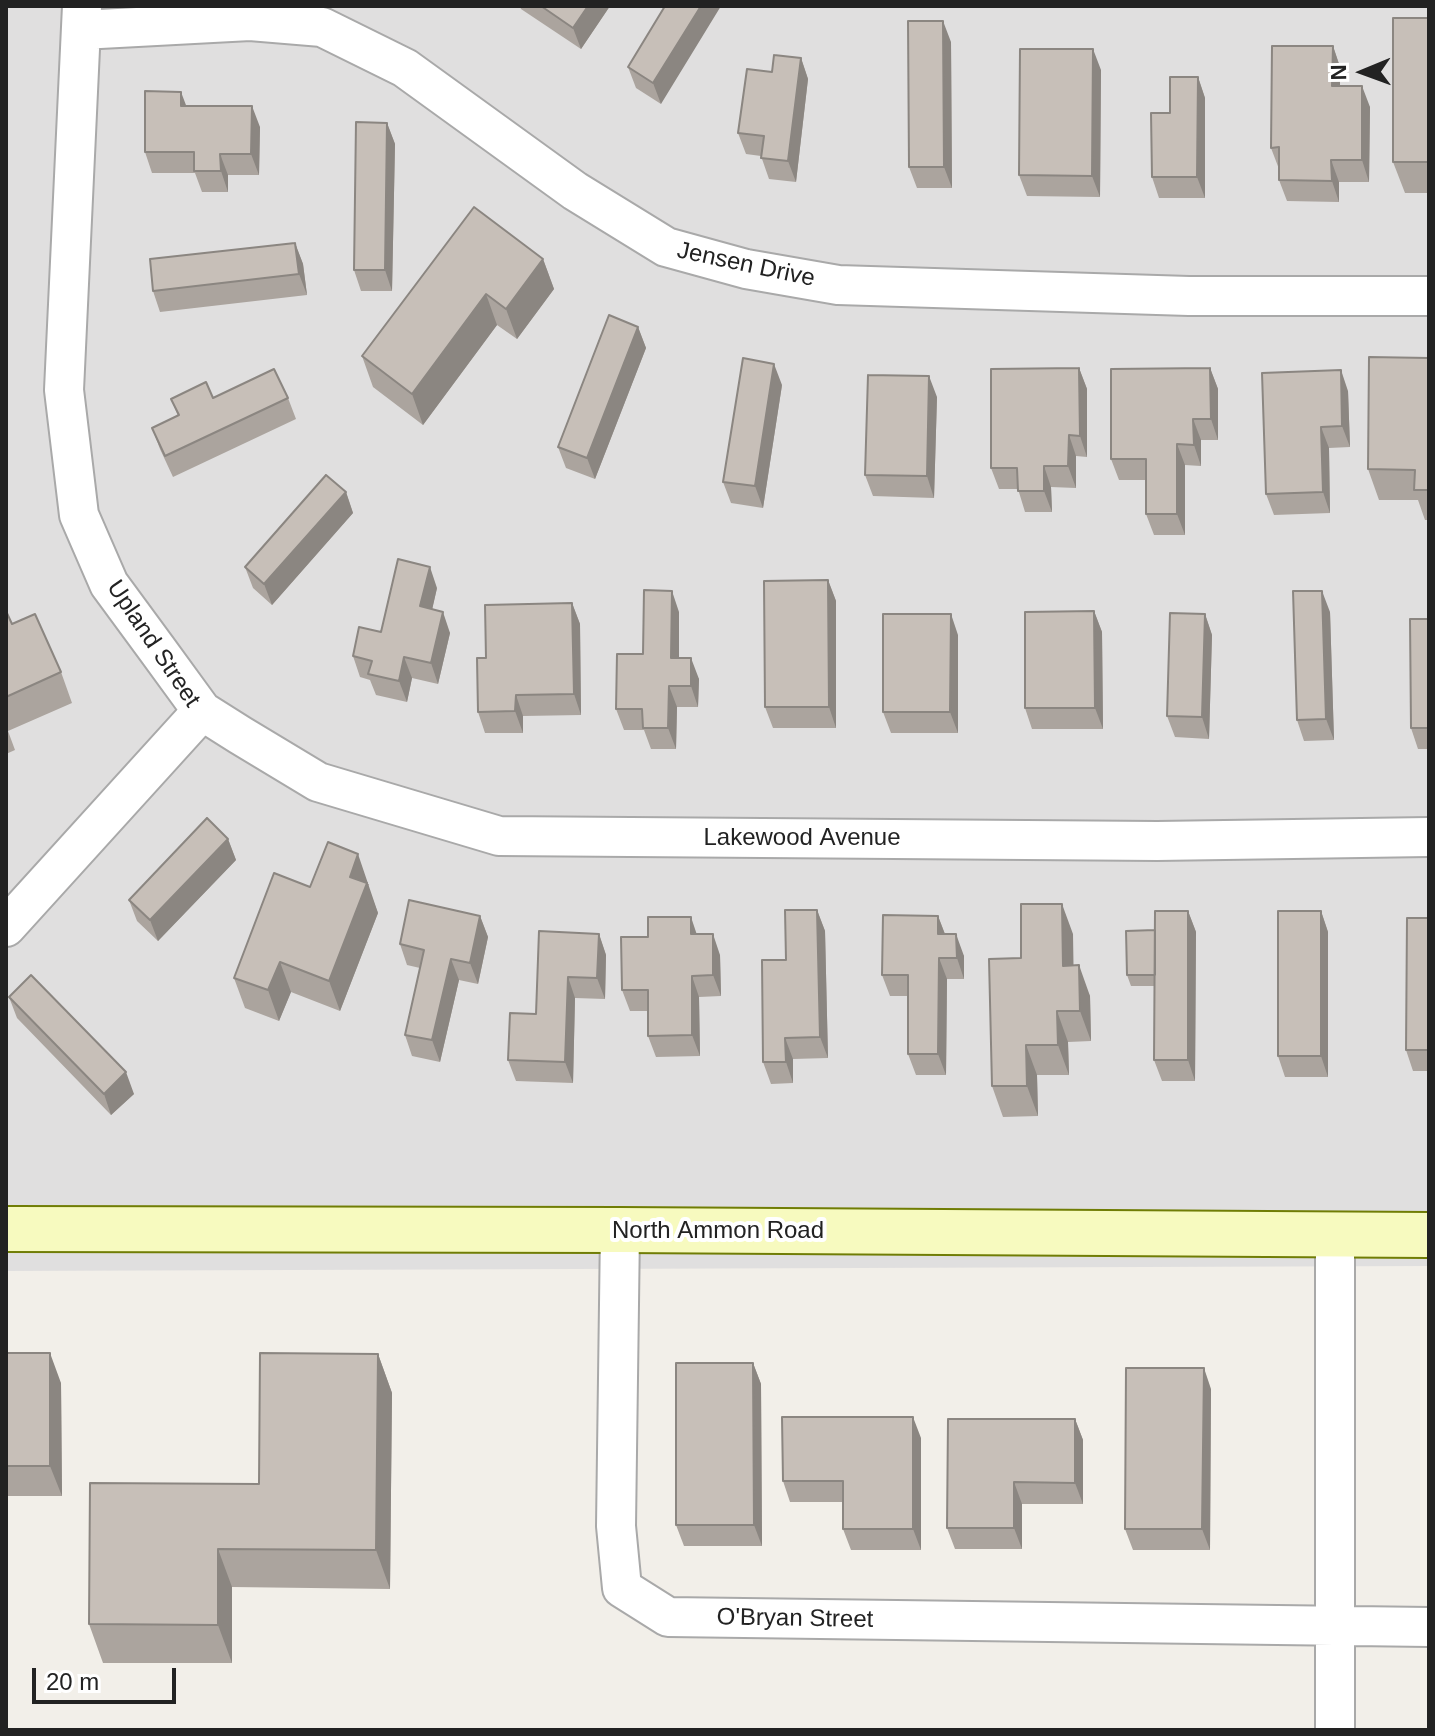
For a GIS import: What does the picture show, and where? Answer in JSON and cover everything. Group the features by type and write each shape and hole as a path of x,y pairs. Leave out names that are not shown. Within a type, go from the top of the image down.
{"main road":[{"name":"North Ammon Road","path":"6,1229 1429,1235"}],"street":[{"name":"Jensen Drive","path":"82,18 250,21 322,27 405,68 575,191 666,247 746,269 838,285 1189,296 1429,296"},
{"name":"Upland Street","path":"6,927 202,711 109,584 79,515 64,390 82,18"},
{"name":"Lakewood Avenue","path":"202,711 318,782 499,836 1141,841 1429,837"},
{"name":"O'Bryan Street","path":"620,1230 616,1526 622,1588 668,1617 1334,1627"},
{"path":"1335,1235 1335,1730"},
{"path":"1334,1627 1429,1627"}],"shaded area":[{"path":"6,6 1429,6 1429,1266 6,1271"}],"building":[{"path":"541,6 588,6 573,28"},
{"path":"665,6 701,6 653,83 628,67"},
{"path":"1393,18 1429,18 1429,162 1393,162"},
{"path":"908,21 943,21 944,167 909,167"},
{"path":"1272,46 1333,46 1332,86 1362,86 1362,160 1331,160 1332,181 1279,180 1279,147 1271,148"},
{"path":"1020,49 1093,49 1092,176 1019,175"},
{"path":"774,55 801,58 788,161 761,158 764,136 738,133 747,69 772,72"},
{"path":"1170,77 1198,77 1197,177 1152,177 1151,113 1170,113"},
{"path":"145,91 181,92 181,106 252,106 251,154 220,154 221,171 194,171 194,152 145,152"},
{"path":"356,122 387,123 385,270 354,270"},
{"path":"474,207 543,259 506,309 486,294 412,394 362,356"},
{"path":"295,243 299,274 153,291 150,259"},
{"path":"609,315 638,327 587,458 558,447"},
{"path":"1369,357 1429,358 1429,490 1414,490 1415,470 1368,469"},
{"path":"743,358 774,364 755,486 723,482"},
{"path":"1079,368 1080,436 1069,435 1068,466 1044,466 1044,491 1018,491 1017,468 991,468 991,369"},
{"path":"1210,368 1211,419 1193,419 1194,445 1177,444 1177,514 1146,514 1146,459 1111,459 1111,369"},
{"path":"274,369 288,398 165,456 152,428 179,415 171,399 206,382 213,398"},
{"path":"1341,370 1342,426 1321,427 1323,492 1266,494 1262,373"},
{"path":"868,375 929,376 927,476 865,475"},
{"path":"326,475 346,492 264,584 245,567"},
{"path":"398,559 430,567 420,606 443,612 431,663 404,657 399,681 368,674 372,661 353,656 359,627 381,632"},
{"path":"828,580 829,707 765,707 764,581"},
{"path":"644,590 672,591 671,658 691,658 691,686 669,686 668,728 643,728 642,709 616,709 617,654 643,654"},
{"path":"1293,591 1322,591 1326,719 1297,720"},
{"path":"572,603 574,694 516,695 515,711 478,712 477,658 486,658 485,605"},
{"path":"6,611 12,624 35,614 61,672 6,697"},
{"path":"1094,611 1095,708 1025,708 1025,612"},
{"path":"1170,613 1205,614 1202,717 1167,716"},
{"path":"883,614 951,614 950,712 883,712"},
{"path":"1410,619 1429,619 1429,728 1411,728"},
{"path":"207,818 228,839 150,920 129,900"},
{"path":"328,842 358,854 350,877 367,883 329,981 280,962 268,990 234,978 274,873 310,887"},
{"path":"409,900 480,916 470,963 451,959 432,1040 405,1035 424,950 400,944"},
{"path":"1021,904 1062,904 1063,966 1079,965 1080,1011 1057,1011 1058,1045 1026,1045 1027,1086 992,1086 989,959 1021,958"},
{"path":"785,910 817,910 820,1037 785,1038 786,1062 763,1062 762,960 786,960"},
{"path":"1155,911 1188,911 1188,1060 1154,1060"},
{"path":"1278,911 1321,911 1321,1056 1278,1056"},
{"path":"883,915 938,916 938,934 956,934 957,958 939,958 938,1054 908,1054 908,975 882,975"},
{"path":"648,917 691,917 691,934 713,934 713,975 692,976 692,1035 648,1036 648,990 622,990 621,937 648,937"},
{"path":"1407,918 1429,918 1429,1050 1406,1050"},
{"path":"1155,930 1155,975 1127,975 1126,931"},
{"path":"539,931 599,934 597,978 568,977 565,1062 508,1060 510,1013 536,1014"},
{"path":"31,975 126,1072 104,1094 9,997"},
{"path":"6,1353 50,1353 50,1466 6,1466"},
{"path":"260,1353 378,1354 376,1550 218,1549 218,1625 89,1624 90,1483 259,1484"},
{"path":"676,1363 753,1363 754,1525 676,1525"},
{"path":"1126,1368 1204,1368 1202,1529 1125,1529"},
{"path":"782,1417 913,1417 913,1529 843,1529 843,1481 783,1481"},
{"path":"948,1419 1075,1419 1075,1483 1014,1482 1014,1528 947,1528"}]}
